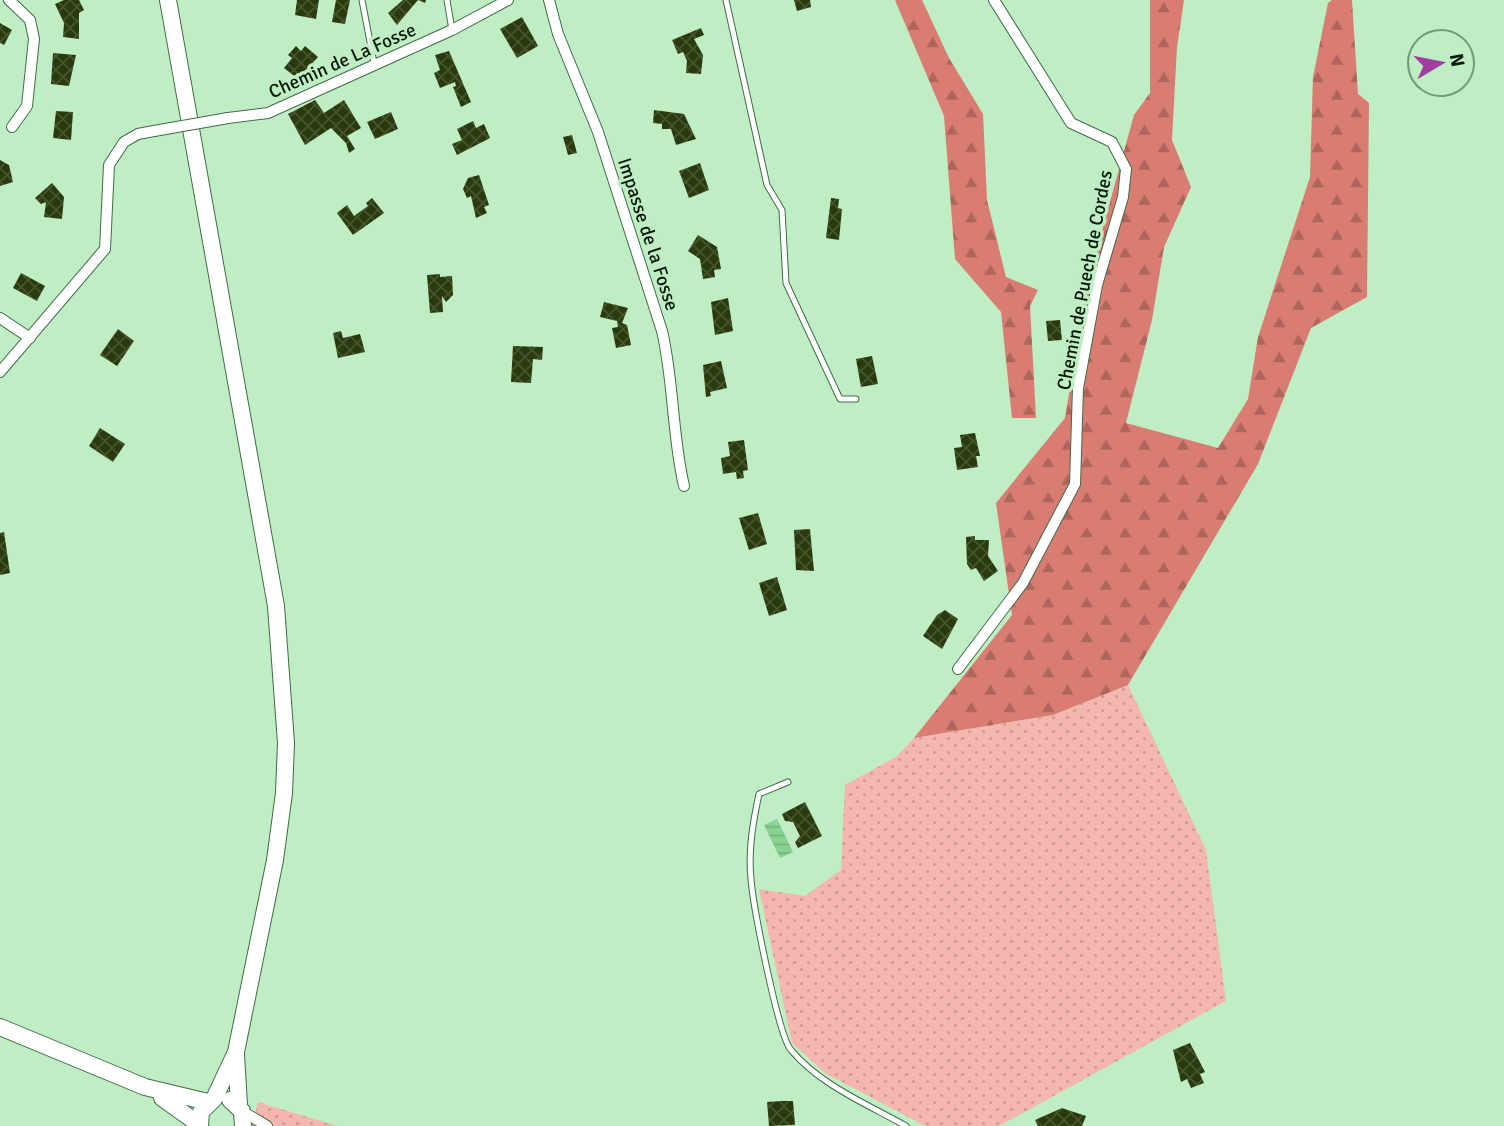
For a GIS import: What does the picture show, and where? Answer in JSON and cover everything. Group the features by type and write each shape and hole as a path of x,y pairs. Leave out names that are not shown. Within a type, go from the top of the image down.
{"main road":[{"path":"168,0 276,606 285,706 284,793 276,849 236,1052 241,1114"},
{"path":"0,1027 145,1087 211,1100 233,1101 241,1114"},
{"path":"200,1126 201,1112 211,1100 236,1052"},
{"path":"145,1087 200,1126"}],"street":[{"path":"9,0 30,20 34,39 27,106 12,127"},
{"name":"Chemin de La Fosse","path":"0,372 105,249 109,165 124,142 138,134 268,113 374,63 453,30 508,0"},
{"name":"Impasse de la Fosse","path":"549,0 558,34 598,132 662,331 668,358 676,452 684,486"},
{"name":"Chemin de Puech de Cordes","path":"958,669 1023,583 1075,484 1078,388 1097,285 1122,197 1126,169 1111,142 1071,123 994,0"},
{"path":"0,318 30,338"},
{"path":"241,1114 267,1126"}],"lane":[{"path":"362,0 374,63"},
{"path":"447,0 453,30"},
{"path":"726,0 767,185 782,209 786,283 840,399 856,399"},
{"path":"788,782 759,794 750,837 751,879 768,973 788,1048 815,1075 906,1126"}],"shaded area":[{"path":"1128,685 1206,850 1226,1001 999,1126 925,1126 825,1073 792,1043 759,889 805,896 841,870 845,785 896,757 914,738 1053,715"},
{"path":"777,819 793,852 780,858 764,825"},
{"path":"258,1102 337,1126 252,1126"}],"green space":[{"path":"895,0 922,0 949,58 983,114 987,200 1006,277 1038,290 1030,306 1036,418 1012,418 1001,312 955,259 944,116"},
{"path":"1150,0 1184,0 1177,47 1172,140 1191,187 1164,247 1152,320 1126,423 1218,448 1248,399 1258,337 1310,177 1313,77 1328,3 1332,0 1352,0 1358,94 1369,103 1367,297 1311,328 1258,464 1128,685 1053,715 914,738 1012,615 996,503 1065,418 1088,281 1134,115 1150,93"}],"building":[{"path":"64,0 79,0 84,10 79,13 79,39 63,37 64,23 55,4"},
{"path":"297,0 319,0 316,19 295,15"},
{"path":"336,0 350,0 345,24 332,22"},
{"path":"403,0 418,0 397,25 388,13"},
{"path":"794,0 810,0 811,7 797,11"},
{"path":"522,17 538,46 517,58 500,29"},
{"path":"0,23 12,30 4,45 0,43"},
{"path":"701,28 704,35 694,39 703,55 701,74 686,73 687,61 683,52 678,54 672,40"},
{"path":"296,46 301,51 305,46 318,57 298,79 284,68 292,58 288,55"},
{"path":"449,51 471,102 461,107 453,87 456,86 455,82 440,88 434,73 440,70 435,55"},
{"path":"53,53 76,55 69,86 51,84"},
{"path":"315,100 324,113 344,100 361,128 347,136 355,149 349,153 346,143 331,128 305,145 288,114"},
{"path":"654,110 684,114 696,139 676,145 671,129 662,129 662,124 653,123"},
{"path":"56,111 73,112 71,140 53,138"},
{"path":"391,112 398,129 375,139 367,122"},
{"path":"473,121 476,128 484,124 490,138 457,155 452,144 462,140 457,129"},
{"path":"572,135 577,153 568,155 563,137"},
{"path":"0,160 9,165 13,182 0,186"},
{"path":"700,163 709,190 689,198 679,171"},
{"path":"479,175 489,205 484,207 487,213 476,218 471,196 467,198 463,189 468,178"},
{"path":"52,183 64,197 62,219 44,217 46,202 41,204 35,198"},
{"path":"372,198 384,213 353,235 337,213 347,205 354,216 368,206 366,203"},
{"path":"831,198 839,199 838,208 842,209 839,240 826,238"},
{"path":"698,235 717,247 721,269 714,270 715,277 703,279 700,259 688,251"},
{"path":"21,273 45,286 37,301 13,288"},
{"path":"440,274 440,277 452,276 453,295 446,302 442,296 443,312 430,313 427,275"},
{"path":"728,298 733,331 715,335 711,302"},
{"path":"604,302 628,308 622,323 627,325 631,345 616,348 612,328 618,327 617,321 600,317"},
{"path":"1060,320 1062,340 1048,341 1046,321"},
{"path":"118,329 134,341 117,366 100,355"},
{"path":"341,331 343,338 360,334 365,352 338,358 333,333"},
{"path":"513,346 543,347 542,360 533,359 531,383 511,382"},
{"path":"872,356 878,384 861,387 856,359"},
{"path":"721,361 727,388 710,392 711,396 706,397 703,365"},
{"path":"100,428 125,444 113,462 89,446"},
{"path":"975,433 980,456 976,456 978,467 957,470 954,448 962,447 960,435"},
{"path":"744,440 748,470 743,471 744,478 737,479 736,472 723,474 721,458 730,456 728,442"},
{"path":"758,513 767,544 749,550 739,518"},
{"path":"810,529 814,571 796,570 794,530"},
{"path":"4,532 10,573 0,575 0,533"},
{"path":"975,536 975,540 989,540 988,556 998,571 984,581 976,568 971,570 967,564 966,537"},
{"path":"777,577 787,610 769,616 759,583"},
{"path":"945,610 958,619 942,649 923,636 937,615"},
{"path":"805,802 822,836 798,848 795,842 800,836 793,822 785,821 782,814"},
{"path":"1190,1043 1205,1072 1200,1074 1204,1083 1191,1088 1187,1079 1181,1082 1173,1050"},
{"path":"793,1101 795,1125 769,1126 767,1102"},
{"path":"1062,1108 1086,1116 1082,1126 1038,1126 1035,1120"}]}
